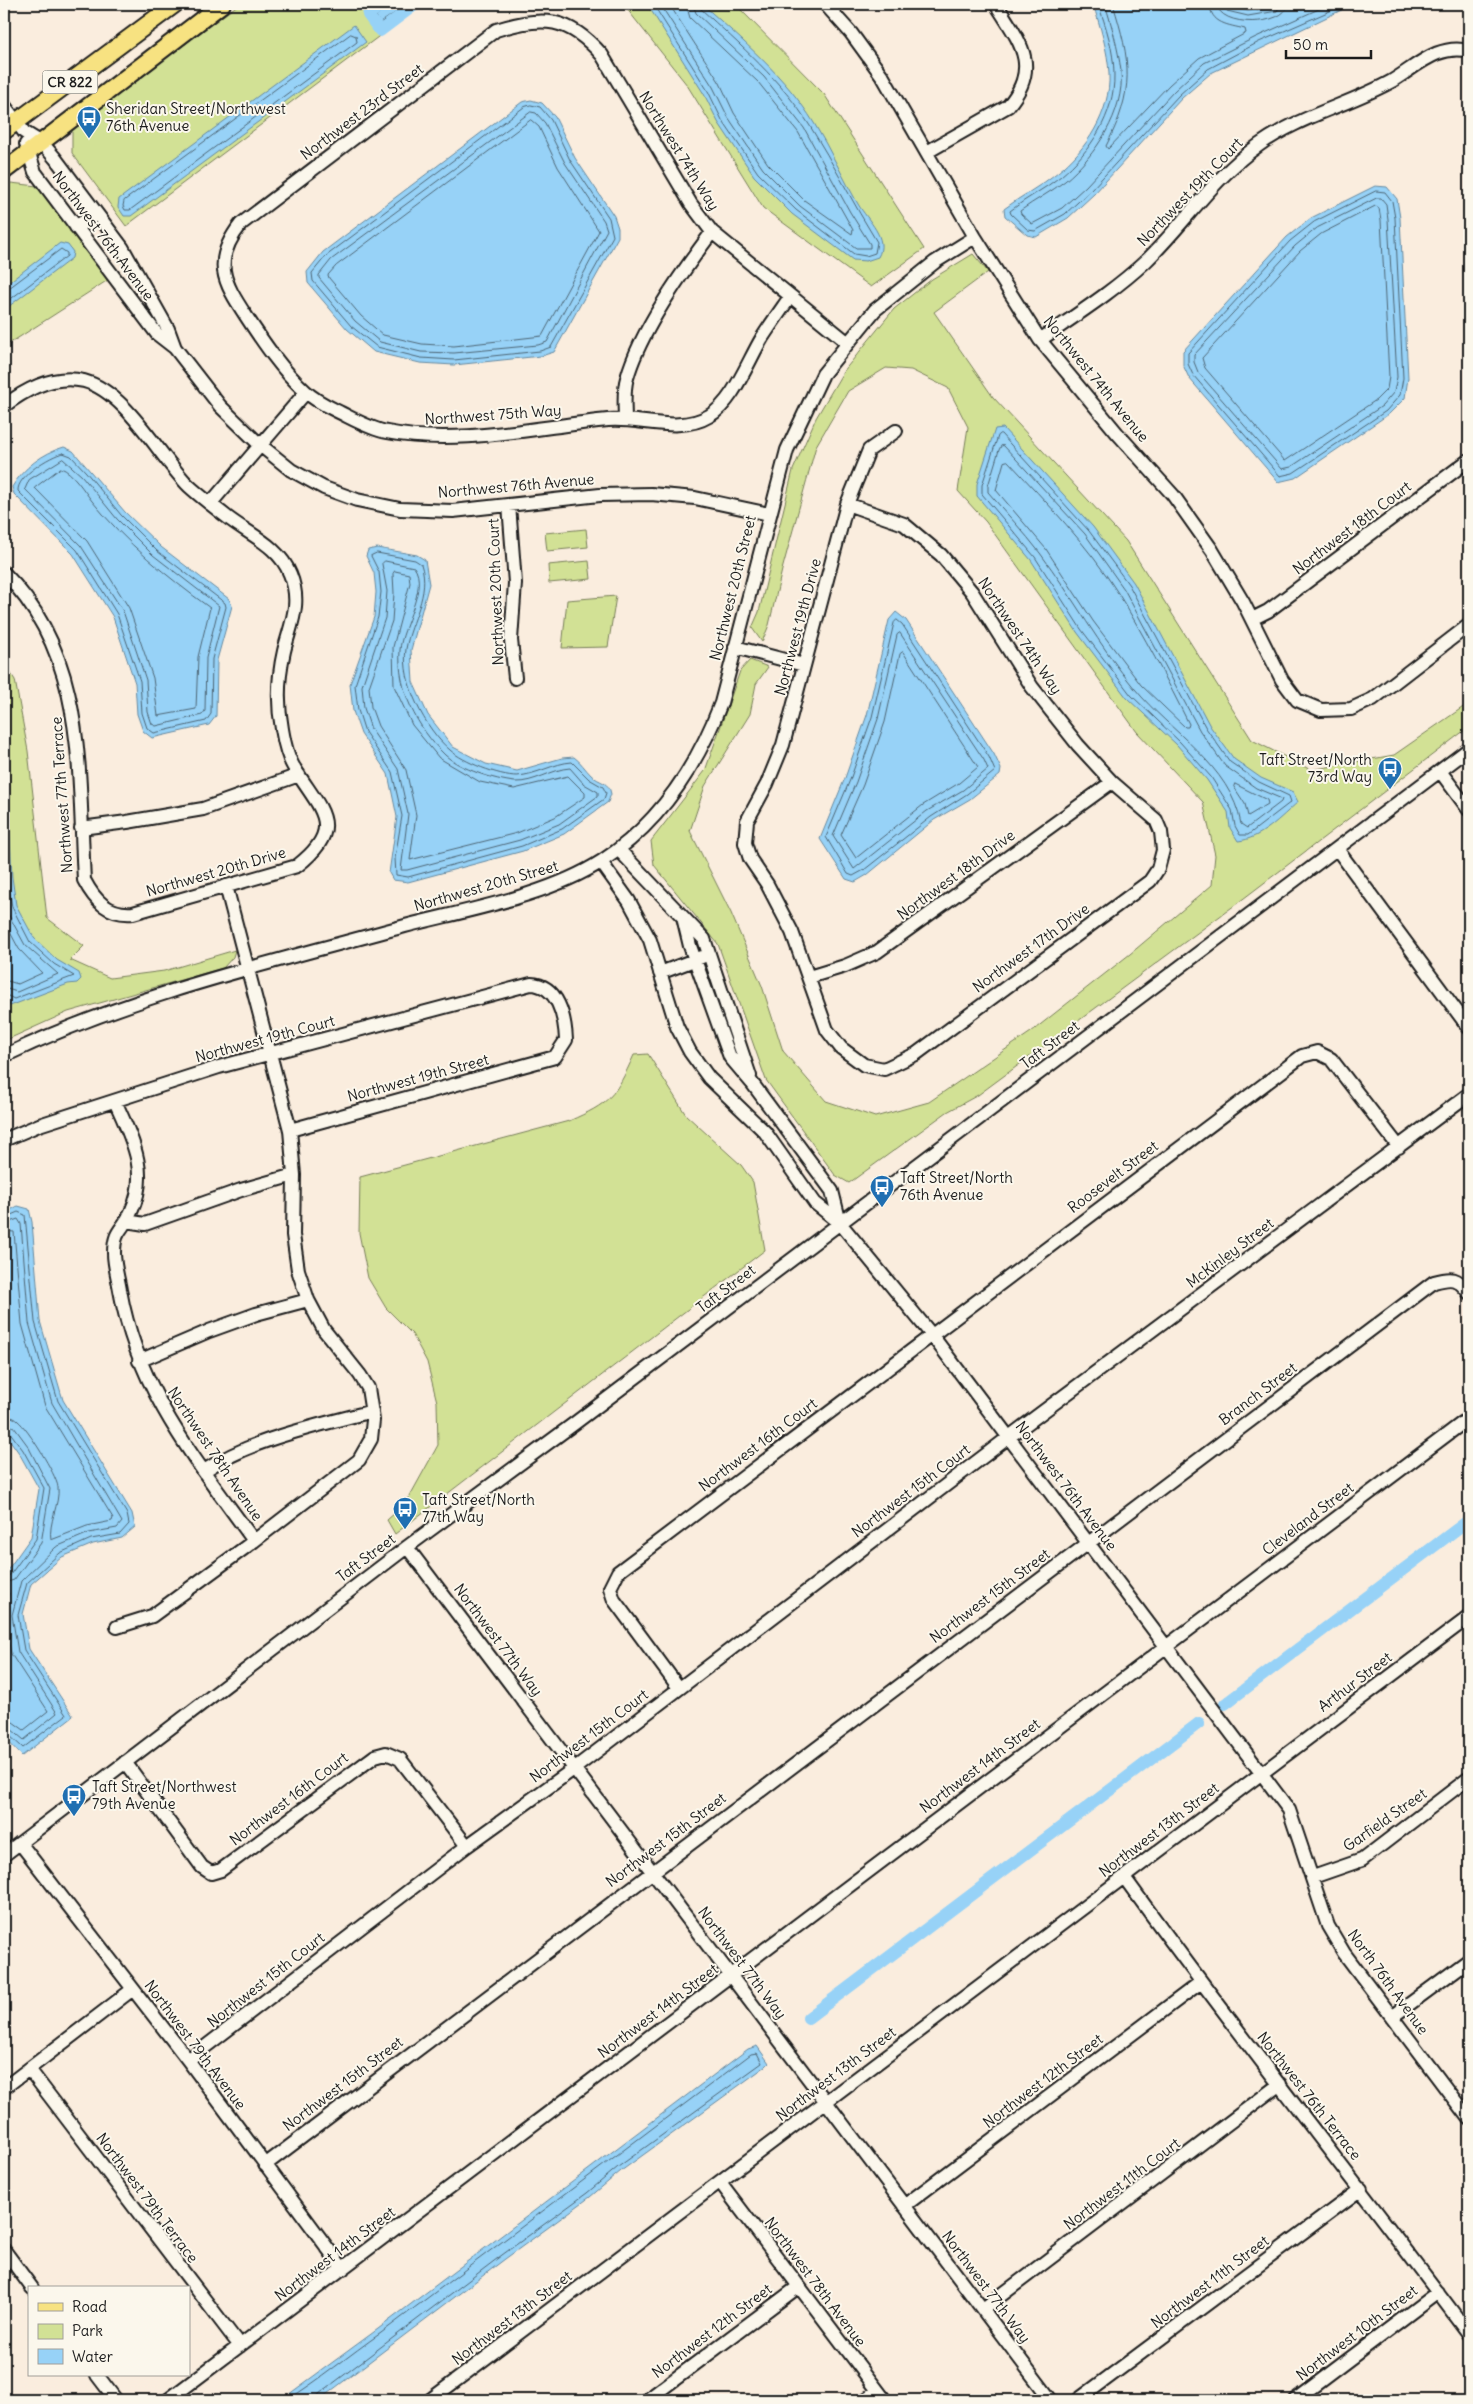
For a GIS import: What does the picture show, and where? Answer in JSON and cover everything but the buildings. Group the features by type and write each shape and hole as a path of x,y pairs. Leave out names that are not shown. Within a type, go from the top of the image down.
{"main road":[{"name":"CR 822","path":"15,129 175,4"},
{"name":"CR 822","path":"4,171 222,4"}],"street":[{"name":"Northwest 74th Avenue","path":"825,4 851,33 883,77 975,238 1040,340 1117,433 1174,495 1212,550 1252,619 1282,680 1297,700 1321,710 1351,709 1373,699 1469,625"},
{"path":"927,152 1008,106 1017,95 1026,69 1024,51 996,4"},
{"name":"Northwest 74th Way","path":"536,21 571,27 587,38 602,55 691,204 712,232 847,342"},
{"name":"Northwest 23rd Street","path":"224,252 241,224 496,30 536,21"},
{"name":"Northwest 19th Court","path":"1040,340 1110,291 1146,261 1230,171 1257,146 1278,132 1390,82 1440,51 1463,49"},
{"name":"Northwest 76th Avenue","path":"4,105 35,172 157,334 175,348 220,406 259,444 291,470 324,488 357,500 400,509 444,511 600,495 651,494 696,498 769,514"},
{"name":"Northwest 76th Avenue","path":"15,129 42,143 122,247 168,329 175,348"},
{"path":"76,227 96,213"},
{"path":"625,420 626,380 635,356 666,297 712,232"},
{"name":"Northwest 20th Street","path":"4,1056 119,1007 249,969 549,887 601,862 619,850 653,818 690,771 706,742 721,704 769,514 788,450 823,374 847,342 876,310 900,288 935,262 975,238"},
{"name":"Northwest 75th Way","path":"224,252 222,269 228,289 285,370 306,392 328,407 360,423 385,432 421,437 456,436 625,420 680,425 708,417 721,408 763,337 790,297"},
{"path":"4,406 39,385 60,379 83,381 102,388 119,402 189,485 210,504 266,543 282,558 290,574 297,597 295,618 284,651 278,692 282,730 294,767 299,775 202,809 82,828"},
{"path":"210,504 259,444 306,392"},
{"name":"Northwest 19th Drive","path":"809,977 792,932 767,884 750,859 745,842 747,821 767,784 783,745 847,504 869,450 896,431"},
{"name":"Northwest 18th Court","path":"1252,619 1268,610 1469,460"},
{"name":"Northwest 74th Way","path":"847,504 904,524 942,555 972,592 1032,687 1078,746 1112,782 1149,812"},
{"name":"Northwest 20th Court","path":"509,505 515,583 511,640 515,678"},
{"name":"Northwest 77th Terrace","path":"4,573 30,604 51,640 67,685 75,720 84,880 93,897 105,906"},
{"path":"735,647 804,665"},
{"name":"Taft Street","path":"4,1855 406,1547 575,1423 1469,749"},
{"path":"1440,771 1469,810"},
{"name":"Northwest 20th Drive","path":"105,906 121,914 133,913 298,866 316,852 325,835 324,817 316,800 299,775"},
{"name":"Northwest 18th Drive","path":"809,977 845,966 877,952 1112,782"},
{"name":"Northwest 17th Drive","path":"809,977 827,1030 841,1048 864,1065 884,1069 902,1062 916,1054 1150,881 1158,869 1163,850 1161,832 1156,820 1149,812"},
{"path":"1337,849 1469,1028"},
{"name":"Northwest 76th Avenue","path":"619,850 704,939 752,1082"},
{"name":"Northwest 76th Avenue","path":"601,862 629,901 650,940 677,1027 690,1052 709,1078 765,1132 816,1202 840,1223 931,1334 1166,1645 1260,1773"},
{"path":"117,1627 152,1616 254,1541 358,1460 371,1439 372,1411 368,1388 324,1330 308,1300 298,1270 294,1235 294,1175 290,1130 226,886"},
{"name":"Northwest 76th Avenue","path":"683,917 695,960 730,1056 752,1082 832,1191 840,1223"},
{"path":"660,973 709,955"},
{"name":"Northwest 19th Court","path":"4,1140 39,1125 174,1081 531,984 539,984 552,993 558,1002 566,1030 566,1040 555,1057"},
{"name":"Roosevelt Street","path":"931,1334 1302,1056 1317,1052 1331,1059 1399,1147"},
{"name":"Northwest 19th Street","path":"290,1130 555,1057"},
{"name":"McKinley Street","path":"1009,1437 1469,1094"},
{"name":"Northwest 78th Avenue","path":"115,1101 137,1150 140,1164 140,1186 131,1214 115,1235 114,1255 124,1311 139,1361 153,1393 170,1424 254,1541"},
{"path":"126,1221 145,1224 241,1190 294,1175"},
{"name":"Branch Street","path":"1088,1542 1434,1282 1449,1278 1461,1282 1469,1293"},
{"path":"139,1361 219,1327 308,1300"},
{"name":"Northwest 16th Court","path":"679,1688 614,1600 610,1588 618,1572 931,1334"},
{"path":"204,1471 250,1448 318,1425 372,1411"},
{"name":"Cleveland Street","path":"1166,1645 1469,1418"},
{"name":"Northwest 15th Court","path":"188,2060 467,1846 574,1768 1009,1437"},
{"name":"Northwest 15th Street","path":"265,2165 652,1870 1088,1542"},
{"name":"Northwest 77th Way","path":"406,1547 1051,2400"},
{"name":"Arthur Street","path":"1260,1773 1469,1617"},
{"name":"Northwest 14th Street","path":"168,2400 731,1976 1166,1645"},
{"name":"Northwest 16th Court","path":"125,1762 202,1867 211,1873 221,1870 374,1756 386,1753 400,1759 467,1846"},
{"name":"Northwest 13th Street","path":"430,2400 1260,1773"},
{"name":"North 76th Avenue","path":"1260,1773 1289,1810 1328,1926 1344,1953 1469,2119"},
{"name":"Garfield Street","path":"1313,1877 1362,1860 1469,1778"},
{"name":"Northwest 79th Avenue","path":"20,1843 188,2060 343,2269"},
{"name":"Northwest 76th Terrace","path":"1124,1877 1469,2334"},
{"path":"1392,2017 1469,1960"},
{"name":"Northwest 12th Street","path":"904,2206 1202,1982"},
{"path":"4,2088 133,1989"},
{"name":"Northwest 79th Terrace","path":"29,2069 240,2346"},
{"name":"Northwest 11th Court","path":"982,2309 1280,2084"},
{"name":"Northwest 78th Avenue","path":"720,2182 881,2396"},
{"name":"Northwest 11th Street","path":"1078,2400 1361,2189"},
{"path":"4,2250 31,2286"},
{"name":"Northwest 12th Street","path":"647,2400 798,2287"},
{"name":"Northwest 10th Street","path":"1295,2400 1438,2292"},
{"path":"98,2376 116,2400"},
{"path":"865,2400 881,2396"}],"green space":[{"path":"239,4 422,4 126,226 72,153 72,128"},
{"path":"623,4 735,4 824,94 924,249 871,287 763,208 687,85"},
{"path":"11,183 37,186 108,280 4,347 4,188"},
{"path":"973,254 988,272 934,312 993,397 1126,541 1252,740 1311,770 1394,755 1469,703 1469,727 1235,905 978,1095 947,1112 849,1183 835,1175 766,1080 718,944 654,865 651,841 705,771 740,671 750,660 768,667 756,684 750,714 705,786 690,831 731,913 762,986 783,1051 826,1101 875,1117 929,1102 1031,1032 1130,954 1212,885 1215,855 1203,802 1137,732 986,522 958,491 968,427 948,388 911,370 886,368 848,391 816,446 769,625 762,642 752,628 759,612 793,470 816,418 843,372 894,309 932,279"},
{"path":"586,529 588,547 547,551 545,533"},
{"path":"589,561 591,579 549,583 548,565"},
{"path":"616,596 608,647 562,648 567,600"},
{"path":"4,663 15,680 28,751 47,918 84,946 70,960 110,978 164,971 235,950 233,957 223,968 68,1012 4,1041"},
{"path":"648,1054 686,1115 741,1165 753,1182 765,1250 395,1534 387,1520 406,1503 438,1445 437,1402 427,1362 412,1334 386,1308 368,1278 359,1233 360,1177 569,1121 594,1109 610,1097 622,1080 634,1055"}],"water":[{"path":"383,4 416,4 380,31 368,15"},
{"path":"647,4 702,4 748,45 777,75 803,106 814,123 858,204 876,230 881,243 878,257 866,261 853,260 792,214 754,176 718,122 704,94"},
{"path":"1093,4 1219,4 1248,11 1290,4 1354,4 1211,73 1182,98 1094,194 1068,218 1036,237 1027,235 1005,216 1004,209 1051,177 1078,153 1095,129 1106,102 1109,88 1107,56"},
{"path":"354,25 366,42 131,216 124,216 118,207 119,199"},
{"path":"531,100 542,103 555,117 575,158 614,216 618,228 618,237 554,352 541,356 454,365 420,363 374,352 347,329 308,283 307,272 323,252 522,102"},
{"path":"1375,186 1387,187 1397,199 1400,218 1408,378 1405,398 1389,414 1295,478 1278,482 1189,378 1183,365 1183,351 1287,237 1311,218"},
{"path":"60,243 68,245 73,252 72,258 4,310 4,286"},
{"path":"1003,428 1093,527 1134,583 1210,726 1234,759 1261,778 1293,792 1298,802 1263,832 1238,841 1230,828 1228,812 1207,780 1177,745 1127,698 1077,632 1031,560 977,496 977,484 995,429"},
{"path":"64,447 73,451 125,512 161,547 229,599 232,606 217,660 216,716 209,725 152,738 143,731 137,714 135,683 113,617 73,554 14,494 12,487 34,462"},
{"path":"377,548 417,555 425,560 429,584 411,650 413,682 428,715 453,747 486,764 517,771 562,758 574,757 594,778 606,784 611,794 608,802 564,834 523,851 408,882 393,880 389,873 397,817 388,774 361,734 353,711 350,684 374,617 376,592 374,573 366,556 368,550"},
{"path":"896,612 906,620 994,754 1001,769 1000,775 970,799 934,820 867,875 855,882 846,879 820,839 845,778 867,715 889,620"},
{"path":"4,718 12,877 16,905 34,938 57,960 79,973 81,979 77,983 68,984 10,1006 4,996"},
{"path":"18,1206 29,1209 32,1222 40,1321 63,1400 132,1513 135,1527 122,1538 93,1544 62,1557 31,1584 23,1614 29,1649 73,1716 22,1756 4,1737 4,1575 31,1537 39,1489 19,1453 4,1432 4,1213"},
{"path":"757,2046 769,2063 766,2066 621,2171 590,2197 319,2400 281,2400 378,2329 748,2049"}],"waterway":[{"path":"383,4 368,15 380,31 416,4"},
{"path":"1225,1704 1469,1520"},
{"path":"808,2018 1199,1723"}],"place":[{"name":"Sheridan Street/Northwest 76th Avenue","path":"89,139"},
{"name":"Taft Street/North 73rd Way","path":"1390,790"},
{"name":"Taft Street/North 76th Avenue","path":"882,1208"},
{"name":"Taft Street/North 77th Way","path":"405,1530"},
{"name":"Taft Street/Northwest 79th Avenue","path":"74,1817"}]}
